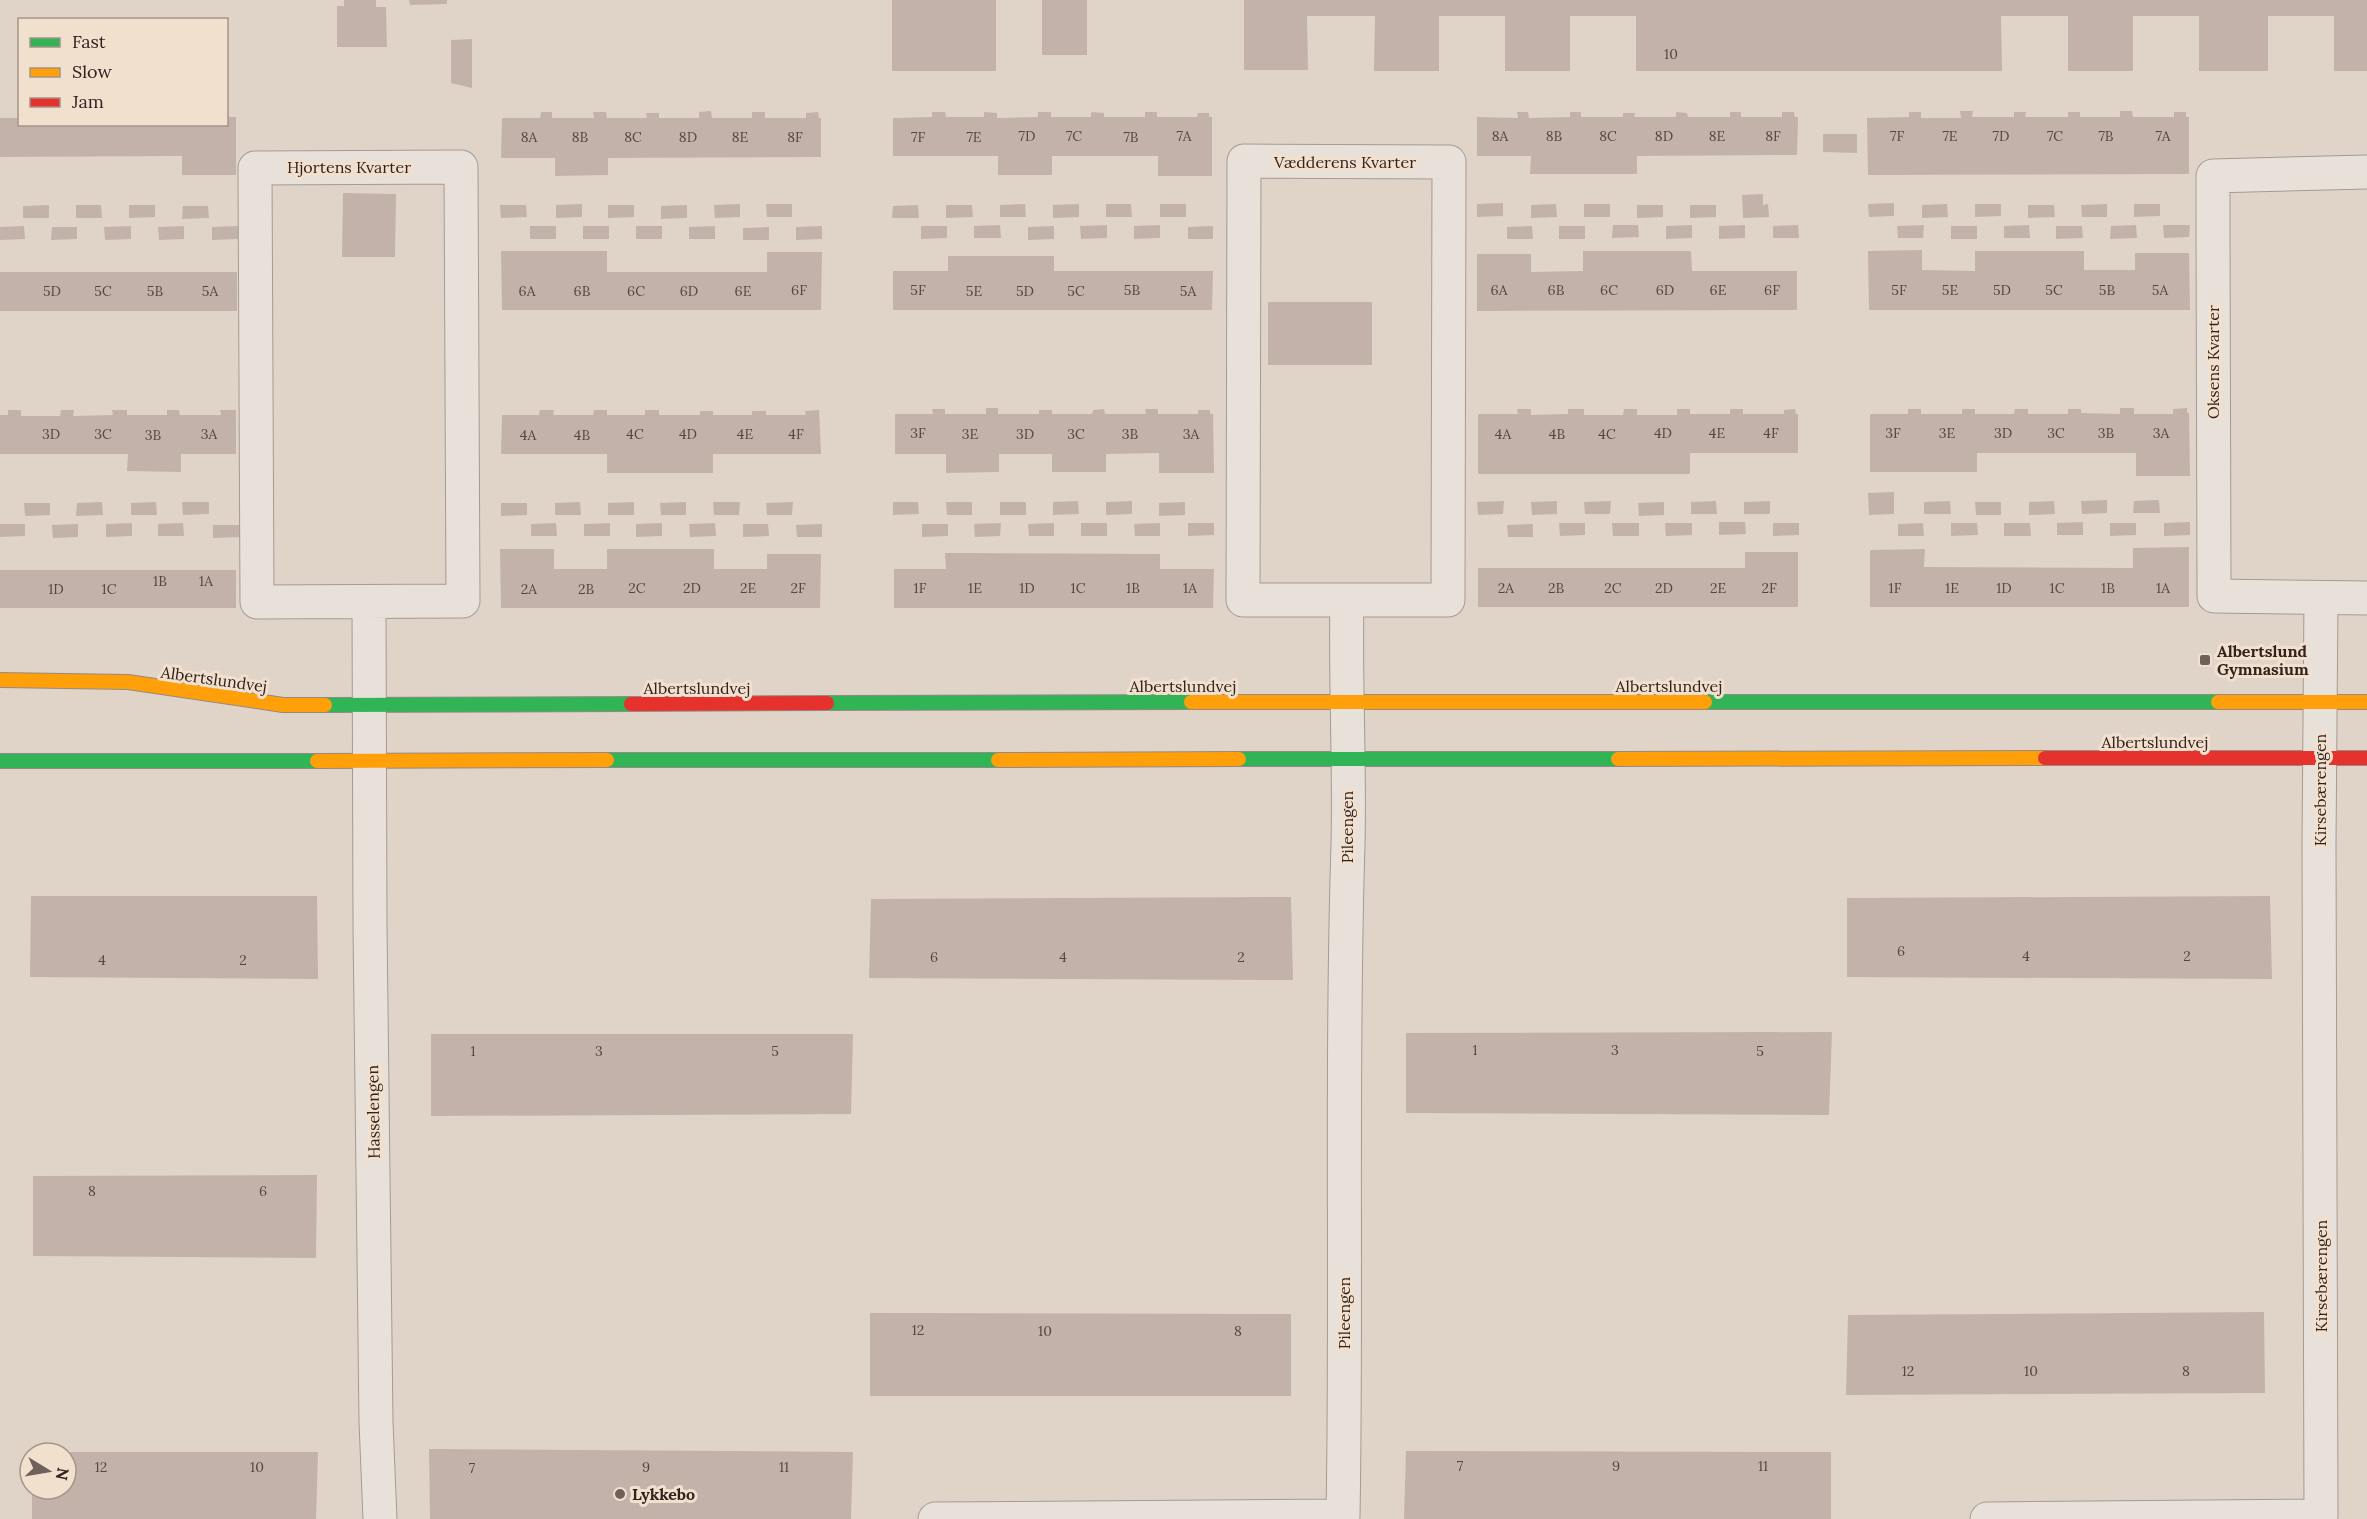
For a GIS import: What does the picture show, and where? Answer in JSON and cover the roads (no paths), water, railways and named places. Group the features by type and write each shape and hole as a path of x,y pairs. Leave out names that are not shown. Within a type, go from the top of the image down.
{"street":[{"name":"Vædderens Kvarter","path":"1244,162 1449,162 1448,600 1347,600 1244,600 1244,162"},
{"name":"Hjortens Kvarter","path":"461,166 463,601 369,602 257,602 255,168 461,166"},
{"name":"Oksens Kvarter","path":"2367,172 2213,176 2214,596 2367,598"},
{"path":"2320,702 2321,599"},
{"path":"1346,702 1347,600"},
{"path":"369,602 369,704"},
{"name":"Albertslundvej","path":"0,681 128,682 283,705 2367,702"},
{"name":"Pileengen","path":"934,1519 1343,1516 1344,1003 1348,843 1346,702"},
{"name":"Kirsebærengen","path":"1987,1519 2321,1516 2320,702"},
{"name":"Hasselengen","path":"369,704 376,1422 380,1519"},
{"name":"Albertslundvej","path":"0,761 2367,758"}],"place":[{"name":"Albertslund Gymnasium","path":"2205,660"},
{"name":"Lykkebo","path":"620,1494"}]}
